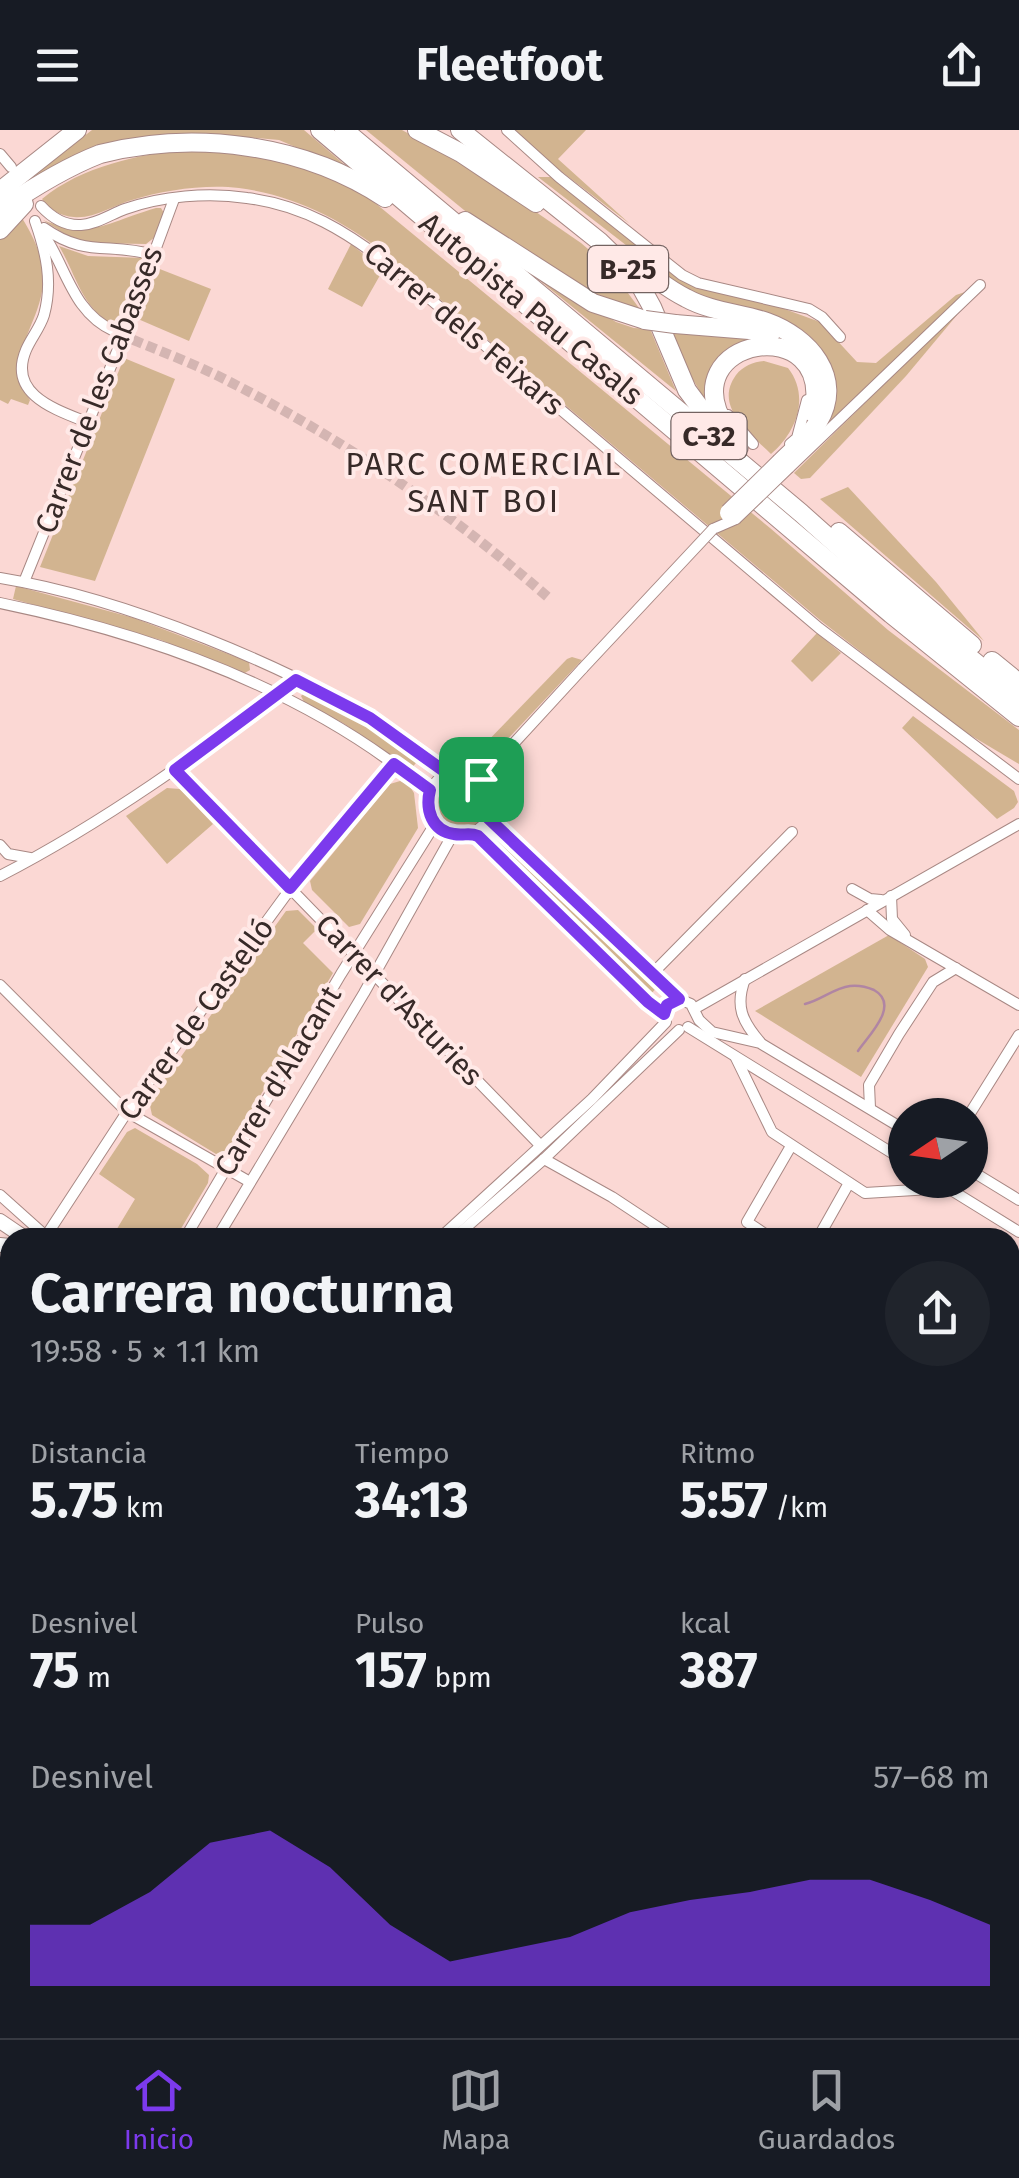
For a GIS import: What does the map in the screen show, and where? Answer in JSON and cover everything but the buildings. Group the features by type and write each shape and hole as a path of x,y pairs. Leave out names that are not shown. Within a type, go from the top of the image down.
{"highway":[{"path":"0,191 77,130"},
{"name":"Autopista Pau Casals","path":"320,130 890,614 1019,717"},
{"name":"Autopista Pau Casals","path":"344,130 1019,698"},
{"path":"417,130 461,153 544,209 612,262 669,330"},
{"path":"463,132 674,291 724,312 767,322 801,340 814,352 828,386 826,405 815,427 713,528"},
{"name":"B-25","path":"463,132 620,260 669,330 687,390 707,417 746,445 1019,682"},
{"path":"0,210 44,180 126,146 198,138 272,146 318,160 386,198 515,304 566,340"},
{"path":"0,230 22,205 48,188 118,157 196,144 272,146"},
{"path":"398,176 593,303 669,330 770,332 801,340"},
{"path":"746,445 720,419 715,387 720,370 734,354 768,344 798,356 814,382 814,412 797,438"}],"street":[{"path":"507,130 559,177 682,275 698,283 809,309 840,337"},
{"path":"0,154 11,167"},
{"name":"Carrer dels Feixars","path":"41,206 58,220 81,225 142,204 216,196 274,202 310,213 352,236 819,628 1019,780"},
{"name":"Carrer de les Cabasses","path":"24,582 174,199"},
{"path":"33,218 58,238 81,248 153,254"},
{"path":"33,218 81,305 97,322 120,330"},
{"path":"33,218 46,254 48,292 42,320 24,357 23,376 27,388 40,403 88,423"},
{"path":"782,462 980,284"},
{"path":"782,462 797,438"},
{"path":"481,779 713,528"},
{"path":"0,578 183,631 296,680 385,728 448,774"},
{"path":"0,602 89,624 208,664 278,694 351,733 430,790"},
{"path":"34,858 22,858 2,848 0,874 34,858 175,770 296,680"},
{"name":"Carrer de Castelló","path":"53,1228 126,1112 290,888 394,764"},
{"name":"Carrer d'Asturies","path":"175,770 540,1144"},
{"path":"466,772 481,779 492,799 488,818 472,832 453,834 436,824 428,808 430,790 448,774 466,772"},
{"path":"488,818 679,999"},
{"name":"Carrer d'Alacant","path":"191,1228 354,953 436,824"},
{"path":"465,1228 684,1029 695,1012 745,979 1019,824"},
{"path":"472,832 665,1018 888,1151"},
{"path":"653,973 792,832"},
{"name":"Carrer d'Alacant","path":"223,1228 453,834"},
{"path":"852,889 870,900 891,896"},
{"path":"891,896 892,919 909,939"},
{"path":"867,910 890,930 1017,1007"},
{"path":"933,954 933,982"},
{"path":"870,1108 869,1085 933,982 956,968"},
{"path":"745,979 739,996 740,1011 760,1043"},
{"path":"0,985 126,1112 250,1182"},
{"path":"451,1228 592,1098 665,1018 667,1005 679,999 686,1000 712,1032 760,1043 888,1119"},
{"path":"980,1098 1019,1036"},
{"path":"736,1058 772,1132 866,1193 888,1192"},
{"path":"845,1093 869,1085"},
{"path":"756,1228 747,1222 792,1146"},
{"path":"544,1159 659,1228"},
{"path":"988,1181 1019,1200"},
{"path":"824,1228 849,1183"},
{"path":"0,1195 37,1228"},
{"path":"964,1198 1013,1228"}],"shaded area":[{"path":"92,130 304,130 352,171 279,140 174,134 31,183 29,179"},
{"path":"366,130 402,130 478,172 608,266 642,312 589,292 486,228"},
{"path":"507,130 586,130 558,159 630,224"},
{"path":"188,149 255,149 346,179 888,630 1019,730 1019,764 960,729 820,620 391,258 339,222 281,197 239,188 199,187 158,193 81,217 60,214 42,199 92,170"},
{"path":"538,177 554,177 686,282 757,299 820,322 857,362 876,363 956,295 965,292 825,428 833,399 832,372 810,337 798,327 684,290"},
{"path":"156,208 164,213 155,237 146,244 89,243 68,236 43,220 87,229"},
{"path":"20,215 37,246 43,272 41,297 19,370 30,400 28,405 0,400 0,240"},
{"path":"351,244 383,270 362,307 328,289"},
{"path":"59,246 88,256 145,258 117,326 88,302"},
{"path":"507,254 616,322 650,329 676,391"},
{"path":"152,266 211,289 189,341 131,316"},
{"path":"954,315 906,376 810,478 801,479 794,473"},
{"path":"671,332 760,337 737,347 710,408 686,368"},
{"path":"124,358 175,379 95,581 40,567"},
{"path":"764,361 788,368 795,379 799,402 794,425 771,454 737,419 729,398 736,375 748,365"},
{"path":"848,487 936,582 984,641 820,499"},
{"path":"16,586 134,618 249,662 250,670 243,674 161,640 13,599"},
{"path":"817,633 841,653 812,682 791,661"},
{"path":"572,657 582,660 479,765 473,758 479,750"},
{"path":"307,690 420,758 411,769 343,723 305,704 301,696"},
{"path":"913,716 1014,791 1018,802 1014,808 997,819 902,728"},
{"path":"459,775 479,783 487,803 479,823 459,831 439,823 431,803 439,783"},
{"path":"400,781 414,793 418,828 360,924 349,927 312,890 310,881 390,784"},
{"path":"167,788 180,789 213,824 167,864 126,816"},
{"path":"503,835 659,985 651,994 495,844"},
{"path":"298,910 317,929 303,943 333,973 228,1150 216,1154 152,1115 149,1101 286,911"},
{"path":"889,935 925,959 928,967 861,1077 755,1011"},
{"path":"135,1128 209,1175 181,1228 117,1228 135,1199 99,1174 127,1132"}],"waterway":[{"path":"805,1004 850,986 868,988 881,996 884,1004 880,1020 858,1051"}],"tunnel":[{"path":"119,334 218,376 316,429 437,509 550,599"}],"district":[{"name":"PARC COMERCIAL SANT BOI","path":"484,482"}],"route":[{"path":"296,680 370,718 448,774 460,771 481,779 492,799 488,818 679,999 667,1005 664,1014 478,836 472,832 450,834 438,826 428,808 430,790 426,784 394,764 290,888 175,770 296,680"}]}
